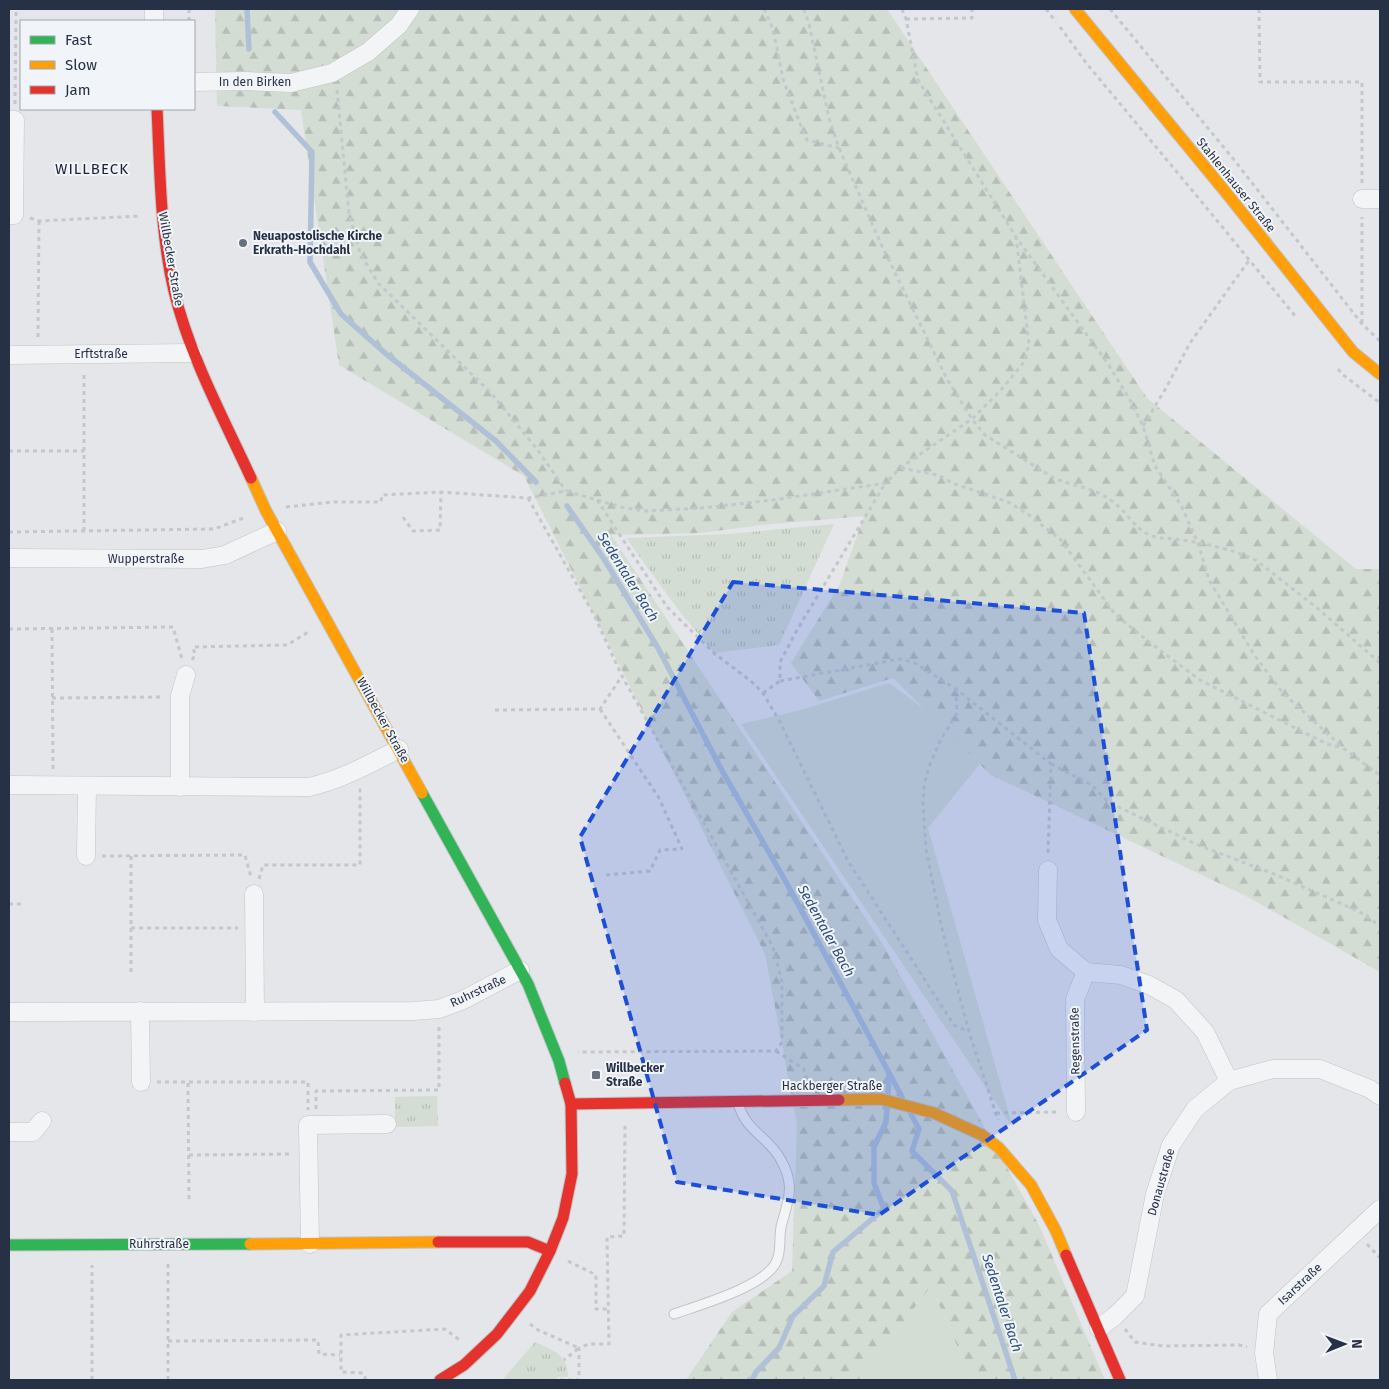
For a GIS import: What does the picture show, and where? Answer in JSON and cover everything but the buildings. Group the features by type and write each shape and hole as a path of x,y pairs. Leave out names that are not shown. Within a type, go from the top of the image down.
{"street":[{"name":"In den Birken","path":"195,82 245,81 291,83 332,74 368,52 399,26 410,9"},
{"name":"Stahlenhauser Straße","path":"1078,10 1353,352 1380,374"},
{"name":"Willbecker Straße","path":"157,110 162,215 174,291 194,353 266,511 399,748 467,876 528,984 556,1052 571,1104 572,1174 563,1218 550,1251 530,1291 497,1334 464,1365 440,1380"},
{"path":"12,120 12,215"},
{"path":"1362,199 1380,199"},
{"name":"Erftstraße","path":"9,355 194,353"},
{"name":"Wupperstraße","path":"9,558 202,559 225,556 277,531"},
{"path":"180,787 180,696 186,674"},
{"path":"9,785 309,787 329,783 399,748"},
{"path":"86,856 87,786"},
{"path":"1048,870 1047,920 1059,948 1086,972 1121,975 1149,985 1176,1000 1205,1032 1229,1081"},
{"path":"254,894 255,1012"},
{"name":"Ruhrstraße","path":"9,1012 413,1011 439,1009 463,1000 520,970"},
{"name":"Regenstraße","path":"1076,1112 1075,999 1086,972"},
{"path":"140,1011 141,1082"},
{"name":"Donaustraße","path":"1098,1328 1115,1316 1135,1296 1155,1194 1171,1145 1195,1109 1229,1081 1273,1069 1320,1069 1370,1089 1380,1096"},
{"name":"Hackberger Straße","path":"571,1104 882,1099 934,1113 982,1134 999,1148 1032,1185 1056,1231 1120,1380"},
{"path":"9,1132 32,1132 42,1121"},
{"path":"310,1244 309,1154 312,1125 387,1124"},
{"name":"Isarstraße","path":"1268,1380 1264,1352 1268,1314 1380,1209"},
{"name":"Ruhrstraße","path":"9,1245 528,1242 550,1251"}],"lane":[{"path":"674,1314 742,1289 770,1271 777,1262 781,1226 791,1190 781,1160 769,1144 746,1122 741,1114 737,1100"}],"path":[{"path":"12,120 16,9"},
{"path":"764,9 773,29 783,79 802,129 808,140 839,148"},
{"path":"804,9 809,24 829,118 839,148 880,242 947,379 972,419 985,435 1063,483 1077,485 1103,495 1119,506 1133,524 1144,533 1156,537 1175,538 1198,543 1248,556 1257,561 1316,607 1380,663"},
{"path":"902,9 906,18 918,80 1016,237 1108,364 1143,426 1155,466 1181,506 1198,543 1210,580 1255,656 1282,692 1343,748 1380,775"},
{"path":"906,18 972,18 972,9"},
{"path":"1046,9 1087,64 1298,321"},
{"path":"1110,9 1229,153 1362,324 1380,341"},
{"path":"1259,9 1260,82 1362,82 1362,324"},
{"path":"332,74 338,95 349,214 360,253 378,283 491,393 537,449 566,491"},
{"path":"12,215 39,221 162,215"},
{"path":"38,355 39,221"},
{"path":"780,681 780,662 792,638 886,483 900,468 972,419 1002,389 1024,362 1029,344 1016,237"},
{"path":"1143,426 1166,388 1190,342 1249,260 1267,244"},
{"path":"83,354 84,531"},
{"path":"1336,366 1342,374 1380,403"},
{"path":"9,451 84,451"},
{"path":"900,468 938,475 952,483 1008,502 1025,512 1060,539 1115,614 1200,680 1327,744 1343,748"},
{"path":"9,532 214,529 266,511 333,502 381,502 382,495 440,492 528,498 566,491 621,507 644,511 702,508 772,500 886,483"},
{"path":"403,517 413,531 440,530 440,492"},
{"path":"528,498 594,616 622,676 773,947 782,982 782,1042 776,1051"},
{"path":"597,500 667,607 714,653 752,682 763,693 780,722 848,861 954,1025 968,1032"},
{"path":"186,674 194,655 194,647 287,645 327,620"},
{"path":"9,629 52,630 173,627 186,674"},
{"path":"52,630 53,785"},
{"path":"763,693 780,681 900,659 913,662 956,689 1050,764 1092,785 1108,802 1198,845 1274,874 1360,912 1380,926"},
{"path":"600,709 622,676"},
{"path":"956,689 958,713 939,742 929,767 924,785 923,804 926,849 942,929 968,1032 996,1113 1076,1112"},
{"path":"52,698 180,696"},
{"path":"495,710 600,709"},
{"path":"600,709 659,798 682,849 660,850 650,871 606,874"},
{"path":"1048,870 1050,764"},
{"path":"254,894 263,865 360,864 360,769"},
{"path":"86,856 245,855 254,894"},
{"path":"131,856 131,975"},
{"path":"9,904 23,904"},
{"path":"131,928 254,928"},
{"path":"312,1125 316,1091 439,1090 439,1009"},
{"path":"556,1052 776,1051 804,1068 812,1100"},
{"path":"141,1082 308,1082 312,1125"},
{"path":"188,1083 189,1201"},
{"path":"564,1360 578,1348 589,1344 609,1344 608,1237 624,1236 625,1102"},
{"path":"189,1155 309,1154"},
{"path":"92,1244 92,1380"},
{"path":"168,1244 168,1380"},
{"path":"550,1251 596,1276 596,1309 608,1309"},
{"path":"514,1312 538,1330 578,1348"},
{"path":"366,1380 363,1373 341,1372 341,1335 445,1329 478,1352"},
{"path":"168,1341 318,1340 318,1354 340,1355"},
{"path":"1136,1342 1163,1346 1238,1345 1264,1352"},
{"path":"560,1380 579,1380 578,1348"}],"highlighted area":[{"path":"733,582 1084,613 1147,1030 879,1215 677,1182 580,837"}],"green space":[{"path":"215,9 887,9 1147,398 1356,569 1380,569 1380,972 1246,896 991,775 893,678 819,701 791,663 840,584 864,516 762,525 701,533 611,535 882,943 1039,1225 1105,1380 972,1380 931,1286 859,1380 686,1380 732,1312 792,1271 797,1124 765,954 524,476 339,365 301,110 217,106"},
{"path":"834,524 779,645 714,653 680,612 626,538 729,534"},
{"path":"889,683 987,755 928,828 1013,1128 741,724 797,711"},
{"path":"437,1096 438,1126 395,1127 395,1097"},
{"path":"931,1286 972,1380 859,1380"},
{"path":"535,1342 554,1351 563,1358 566,1363 568,1377 557,1377 557,1380 504,1380 504,1378"}],"waterway":[{"name":"Sedentaler Bach","path":"247,9 249,49"},
{"name":"Sedentaler Bach","path":"275,112 312,152 310,262 341,314 385,353 496,441 536,482"},
{"name":"Sedentaler Bach","path":"567,506 604,559 658,648 720,767 786,882 902,1097"},
{"path":"888,1094 889,1074"},
{"path":"752,1380 756,1372 779,1348 793,1316 824,1286 833,1252 884,1209 874,1183 874,1147 886,1122 887,1106"},
{"name":"Sedentaler Bach","path":"911,1114 919,1129 912,1151 952,1191 1015,1380"}],"traffic: fast":[{"path":"422,793 528,984 559,1061 565,1083"},
{"path":"9,1245 250,1244"}],"traffic: slow":[{"path":"1075,9 1228,195 1353,352 1380,374"},
{"path":"251,478 266,511 422,793"},
{"path":"839,1100 881,1099 934,1113 982,1135 999,1148 1031,1185 1056,1231 1066,1255"},
{"path":"250,1244 438,1242"}],"traffic: jam":[{"path":"157,110 163,224 174,291 198,363 251,478"},
{"path":"440,1380 464,1365 497,1334 530,1291 550,1251 563,1218 572,1174 571,1104 565,1083"},
{"path":"571,1104 839,1100"},
{"path":"438,1242 528,1242 550,1251"},
{"path":"1066,1255 1120,1380"}],"place":[{"name":"Neuapostolische Kirche Erkrath-Hochdahl","path":"243,243"},
{"name":"Willbecker Straße","path":"596,1075"}],"district":[{"name":"WILLBECK","path":"92,169"}]}
